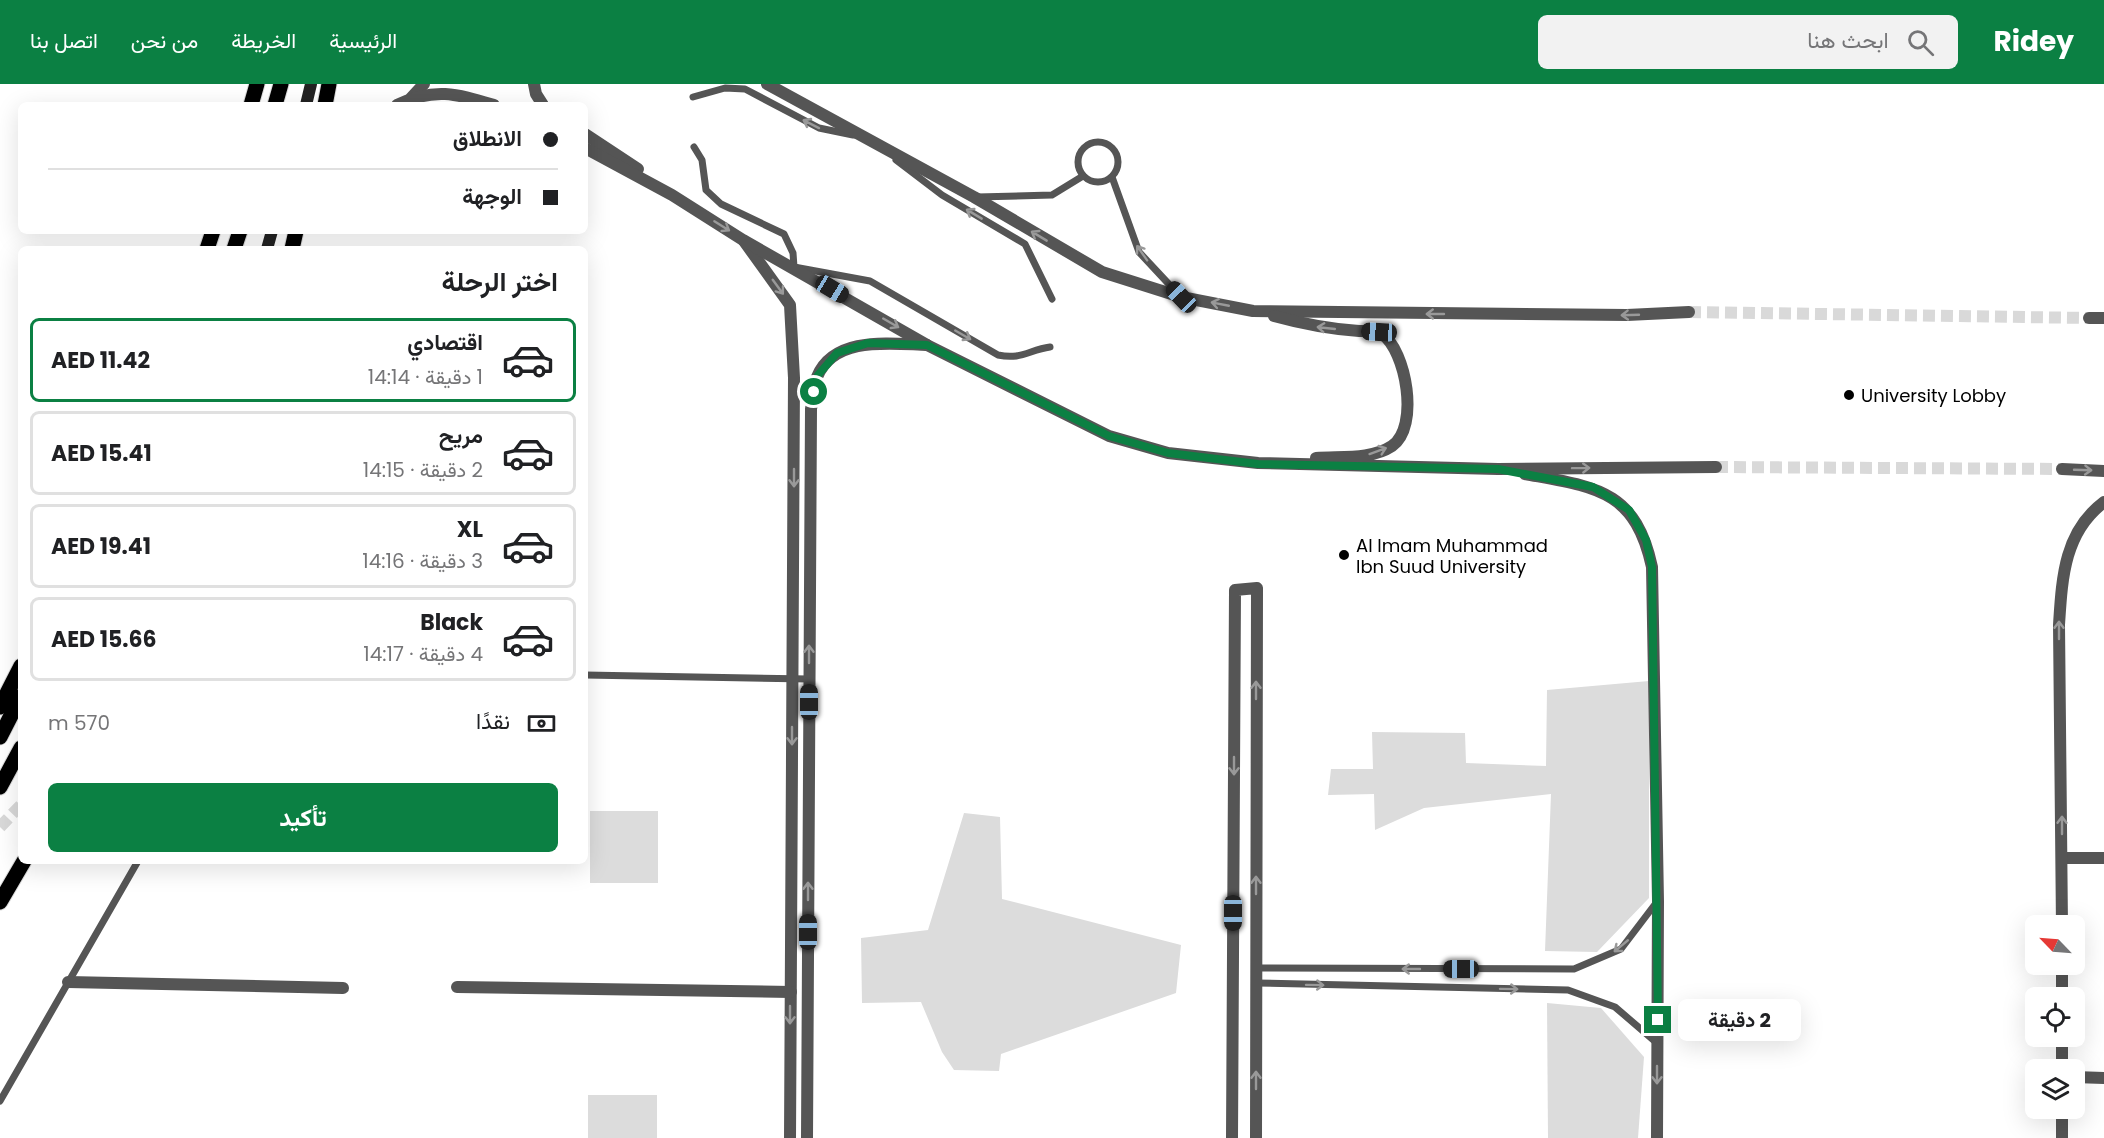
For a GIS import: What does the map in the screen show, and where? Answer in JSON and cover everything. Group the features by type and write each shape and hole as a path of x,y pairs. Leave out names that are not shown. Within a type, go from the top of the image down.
{"main road":[{"path":"252,102 257,84"},
{"path":"276,102 281,84"},
{"path":"307,102 311,84"},
{"path":"326,102 329,84"},
{"path":"0,707 18,672"},
{"path":"0,737 18,702"},
{"path":"0,787 18,754"},
{"path":"0,902 22,864"}],"street":[{"path":"411,98 424,84"},
{"path":"534,84 536,94 541,102"},
{"path":"767,84 974,197 1102,272 1181,297 1253,311 1320,328 1379,332 1394,344 1409,403 1403,430 1394,445 1372,454 1258,464"},
{"path":"403,102 411,98 449,92 484,102"},
{"path":"588,136 611,149 672,195"},
{"path":"588,150 672,195 743,240 794,267 927,345 1109,436 1168,453 1258,464 1498,469 1716,467"},
{"path":"743,240 790,304 794,378 790,1138"},
{"path":"1253,311 1604,315 1689,312"},
{"path":"2090,318 2104,318"},
{"path":"807,1138 811,409 818,375 837,353 868,343 927,345"},
{"path":"1498,469 1593,487 1629,510 1646,540 1652,567 1658,902 1657,1138"},
{"path":"2062,469 2104,471"},
{"path":"2062,915 2059,625 2062,581 2072,540 2088,514 2104,502"},
{"path":"1232,1138 1235,590 1257,588 1256,1138"},
{"path":"2062,858 2104,858"},
{"path":"68,982 343,988"},
{"path":"457,987 791,992"},
{"path":"2085,1077 2104,1078"},
{"path":"2062,1119 2062,1138"}],"lane":[{"path":"693,98 725,88 745,89 819,128 868,139 942,195 1025,244 1052,300"},
{"path":"1102,142 1112,147 1118,156 1118,167 1112,177 1097,183 1083,176 1078,165 1079,155 1091,143 1102,142"},
{"path":"694,147 702,160 706,190 721,204 784,234 793,253 794,267 870,281 998,356 1014,359 1034,349 1050,347"},
{"path":"974,197 1052,195 1083,176"},
{"path":"1112,177 1139,252 1181,297"},
{"path":"588,675 809,679"},
{"path":"0,1101 136,864"},
{"path":"1256,968 1574,969 1621,949 1658,902"},
{"path":"1256,983 1568,990 1615,1007 1657,1044"}],"shaded area":[{"path":"1649,681 1649,898 1597,952 1545,951 1551,794 1424,808 1375,830 1374,794 1328,795 1331,769 1373,769 1372,732 1465,733 1466,763 1546,766 1547,690"},
{"path":"590,811 658,811 658,883 590,883"},
{"path":"964,813 1000,817 1002,899 1181,945 1176,993 1001,1054 999,1071 954,1070 942,1052 921,1002 862,1003 861,938 928,930"},
{"path":"1547,1003 1601,1008 1644,1057 1638,1138 1548,1138"},
{"path":"588,1095 657,1095 657,1138 588,1138"}],"tunnel":[{"path":"1689,312 2089,318"},
{"path":"1716,467 2062,469"},
{"path":"0,827 18,808"}],"place":[{"name":"University Lobby","path":"1849,395"},
{"name":"Al Imam Muhammad Ibn Suud University","path":"1344,555"}],"route":[{"path":"814,392 818,375 837,353 868,343 927,345 1109,436 1168,453 1258,464 1498,469 1593,487 1629,510 1646,540 1652,567 1658,1020"}]}
